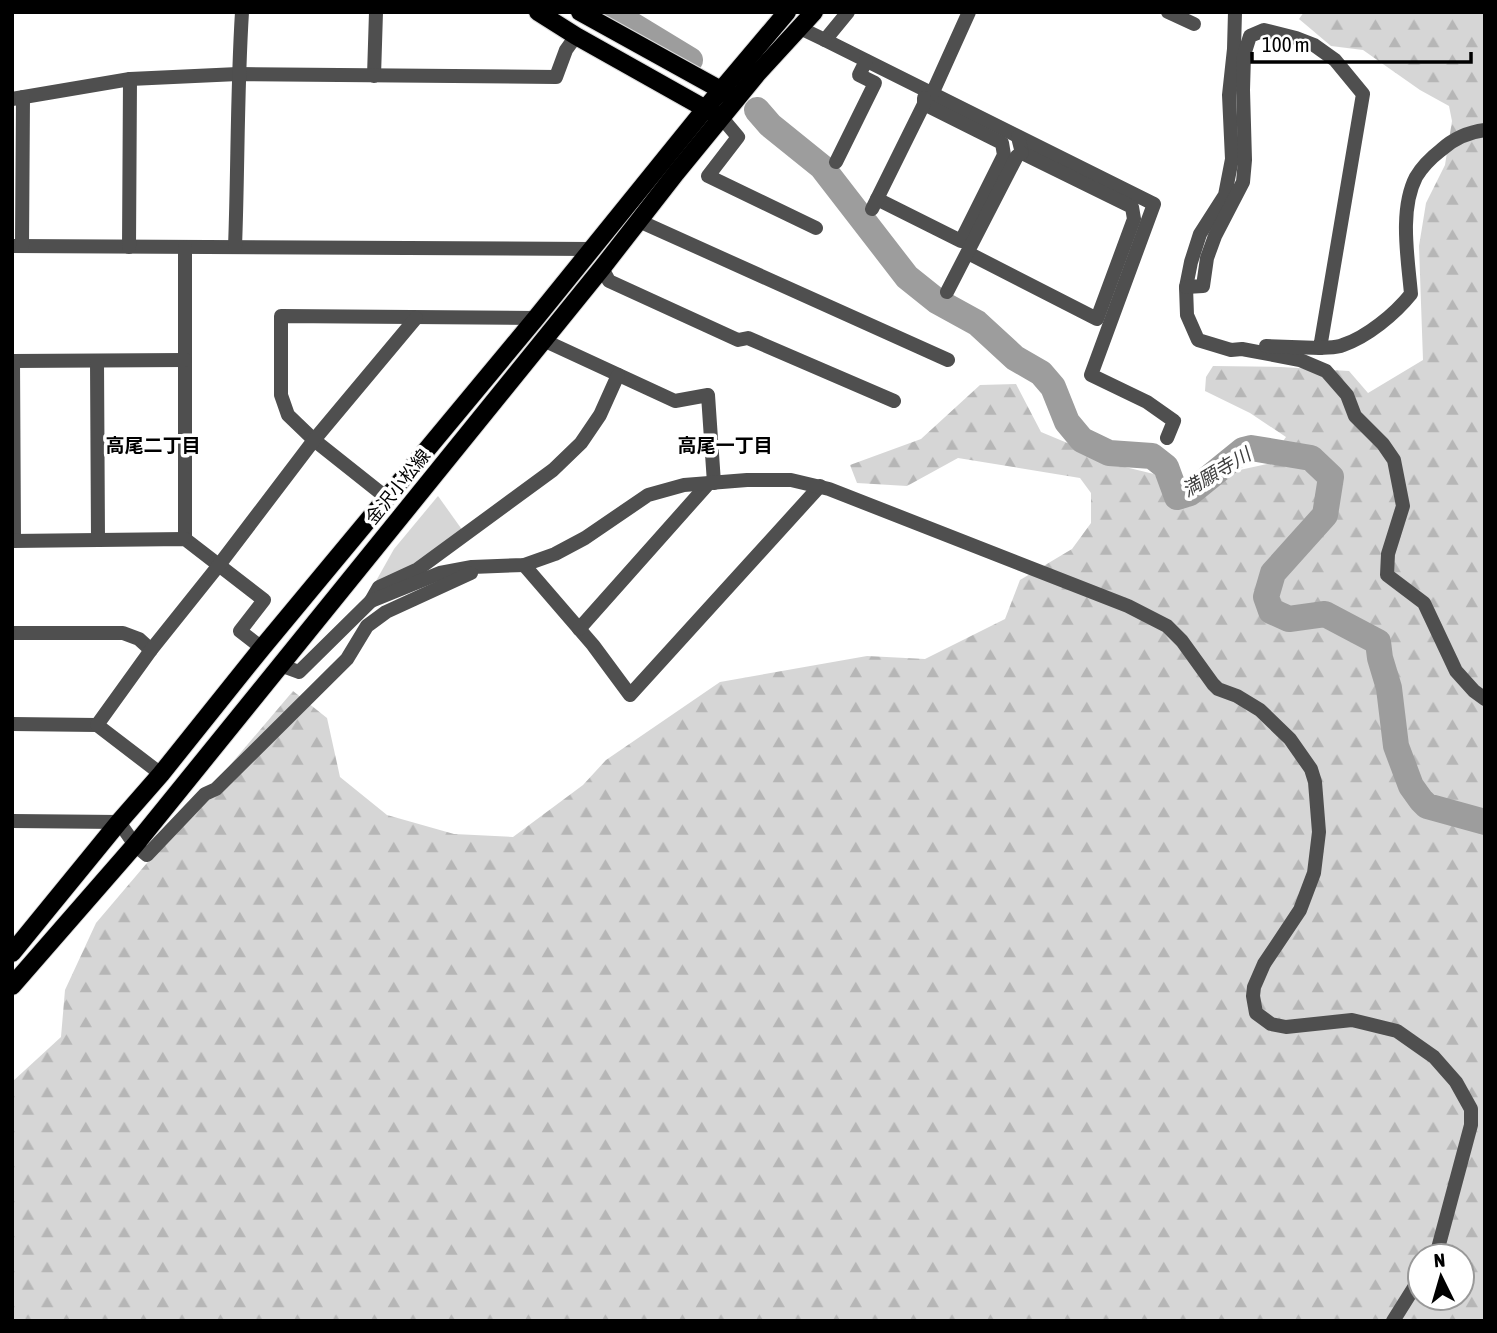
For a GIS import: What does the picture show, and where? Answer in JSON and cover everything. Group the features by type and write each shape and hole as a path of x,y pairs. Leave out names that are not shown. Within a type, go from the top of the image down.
{"main road":[{"path":"538,12 722,118"},
{"path":"580,12 737,100"},
{"name":"金沢小松線","path":"12,986 135,845 757,75 814,12"},
{"name":"金沢小松線","path":"12,953 624,211 781,14"}],"street":[{"path":"235,247 238,74 242,12"},
{"path":"374,76 376,12"},
{"path":"825,40 848,12"},
{"path":"800,28 866,61 927,96 1002,143 1004,155 961,241 875,204 927,96 969,12"},
{"path":"1168,12 1194,24"},
{"path":"1235,12 1229,94 1231,159 1225,195 1200,234 1191,262 1186,287 1187,315 1198,340 1230,350 1242,349 1300,360 1326,371 1347,395 1355,415 1383,444 1394,460 1403,506 1388,554 1387,575 1424,604 1456,671 1485,699"},
{"path":"1186,287 1203,286 1207,258 1215,236 1243,182 1244,55 1250,36 1264,30 1314,45 1335,60 1363,94 1320,348"},
{"path":"576,36 566,50 556,77 238,74 130,79 17,98 17,246 592,249"},
{"path":"836,162 875,83 859,75 866,61"},
{"path":"129,247 130,79"},
{"path":"927,96 1154,204 1091,375 1147,402 1174,421 1167,438"},
{"path":"722,118 738,137 708,176 816,228"},
{"path":"1252,351 1262,345 1320,348 1341,346 1360,337 1398,310 1411,294 1406,228 1409,196 1416,176 1450,142 1476,131 1485,131"},
{"path":"968,253 1097,319 1134,219 1132,207 1022,153 1018,137"},
{"path":"947,292 1017,156 1022,153"},
{"path":"639,221 948,359"},
{"path":"185,247 185,539"},
{"path":"602,268 609,281 738,340 748,338 894,401"},
{"path":"387,498 314,440 288,415 281,395 281,316 536,318"},
{"path":"97,725 151,650 314,440 416,318"},
{"path":"543,340 675,401 708,395 711,484 579,629"},
{"path":"185,360 13,361 13,541 185,539 264,600 240,631 262,648"},
{"path":"97,361 98,540"},
{"path":"280,665 299,672 371,601 379,587 418,569 553,470 581,443 600,415 618,375"},
{"path":"371,601 440,573 472,567 524,565 555,554 585,538 648,495 684,485 791,480 821,486 934,528 1129,606 1167,626 1182,641 1218,689 1237,696 1260,710 1290,739 1311,769 1314,782 1319,832 1314,873 1300,910 1264,964 1254,987 1256,1013 1271,1024 1286,1027 1352,1020 1397,1031 1434,1057 1457,1082 1471,1109 1471,1125 1440,1242"},
{"path":"524,565 579,629 630,695 821,486"},
{"path":"12,821 119,821 135,845 147,855 205,794 216,789 347,659 366,626 386,612 484,567"},
{"path":"12,633 123,633 139,639 151,650"},
{"path":"12,724 97,725 161,774"},
{"path":"1393,1321 1406,1300"}],"green space":[{"path":"1304,12 1485,12 1485,1321 12,1321 12,1082 61,1037 65,990 96,923 293,691 327,718 340,777 387,815 454,834 513,837 583,785 606,760 720,682 867,656 925,659 1005,619 1020,580 1072,549 1091,523 1091,493 1080,478 958,458 907,486 857,483 850,465 921,439 980,385 1016,384 1041,432 1125,467 1154,474 1189,507 1226,473 1267,464 1286,437 1250,413 1205,391 1206,377 1213,366 1349,371 1368,393 1423,360 1419,246 1426,203 1445,165 1452,121 1449,106 1420,90 1363,50 1331,46 1299,19"},
{"path":"438,496 463,531 411,568 376,581 394,549"}],"waterway":[{"name":"満願寺川","path":"611,12 690,60"},
{"name":"満願寺川","path":"757,110 770,125 822,167 907,277 937,301 977,323 1015,358 1041,373 1053,387 1067,422 1082,440 1109,453 1152,456 1166,467 1177,497 1190,493 1243,450 1251,448 1311,458 1331,477 1325,515 1273,573 1266,597 1271,611 1289,619 1325,614 1378,642 1389,688 1396,746 1411,786 1427,806 1485,822"}],"district":[{"name":"高尾二丁目","path":"153,445"},
{"name":"高尾一丁目","path":"725,445"}]}
